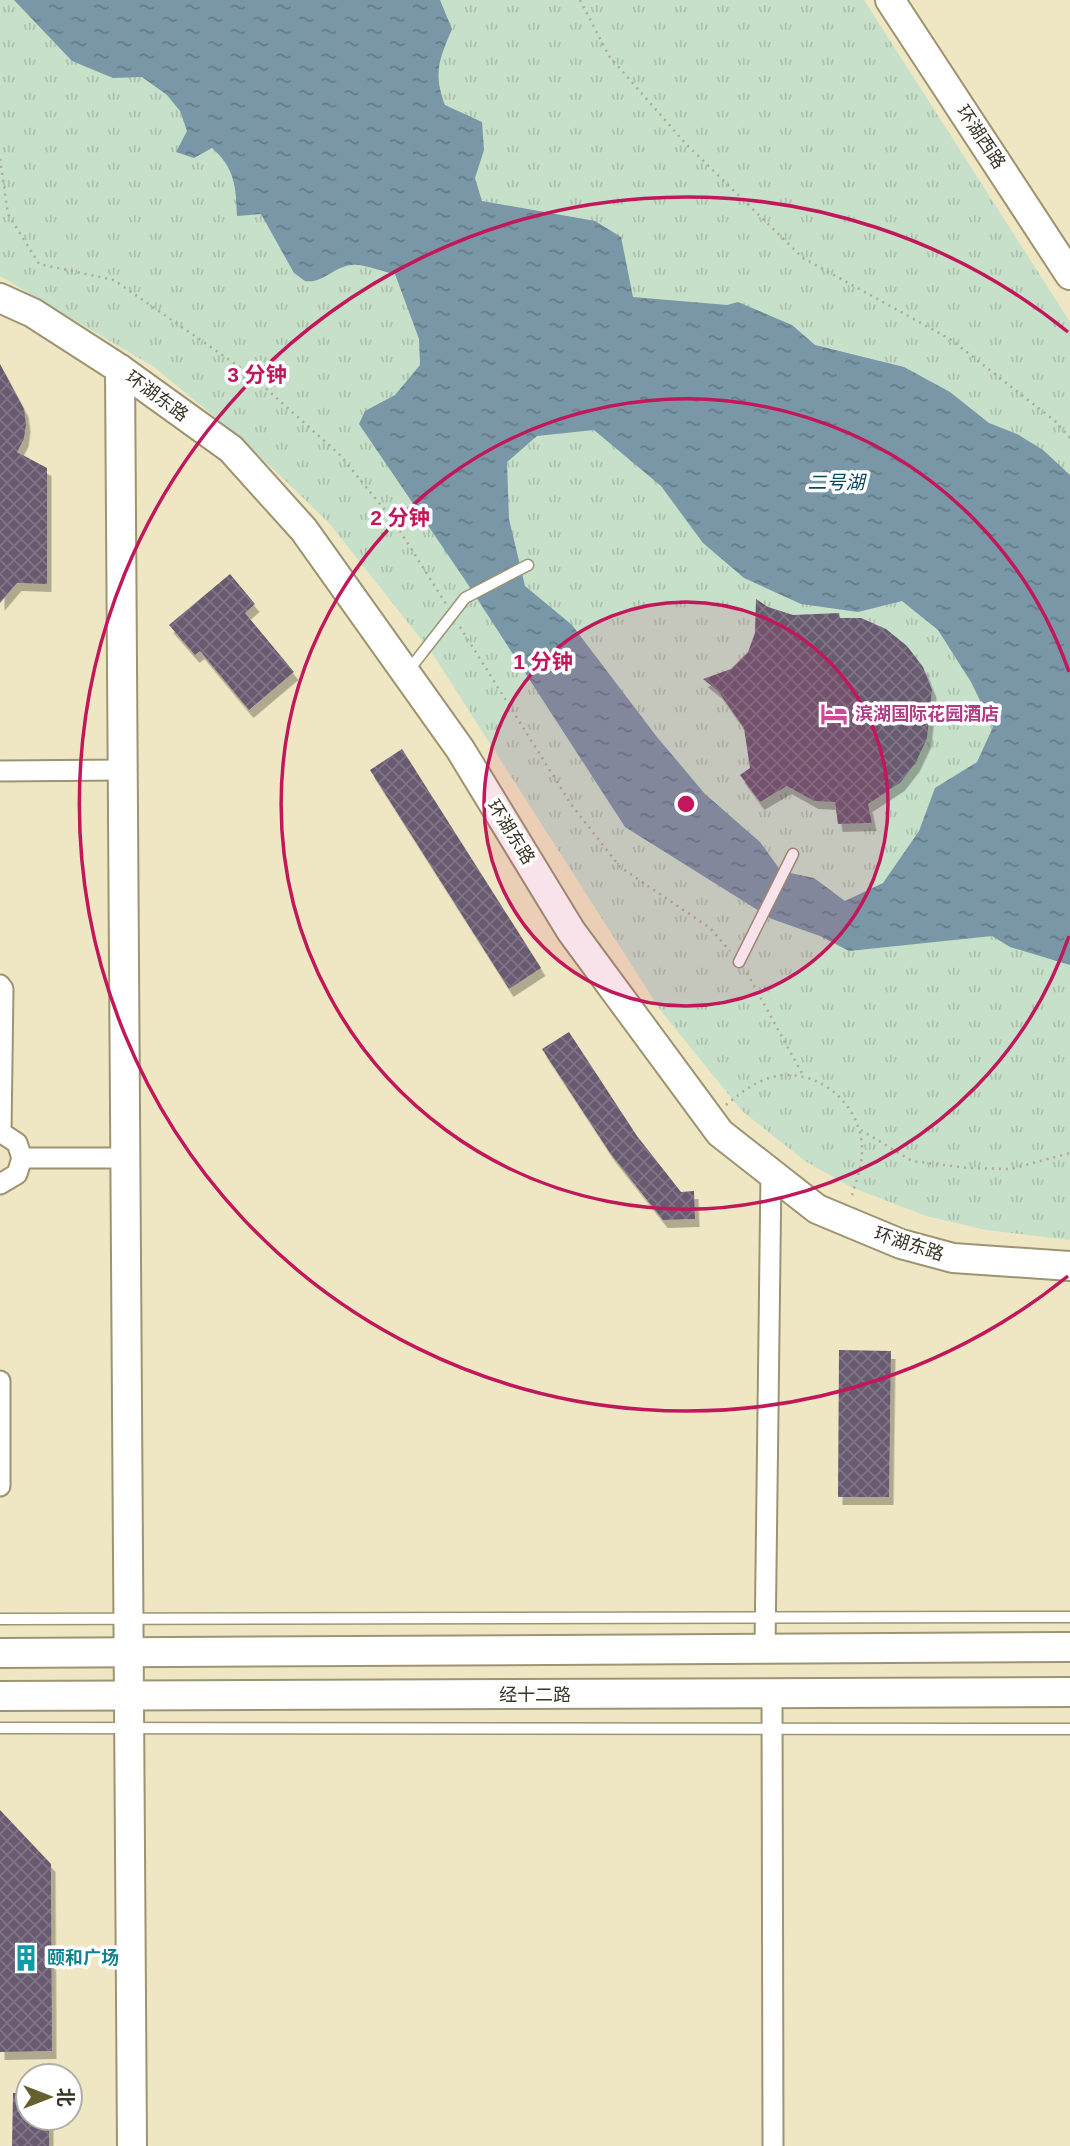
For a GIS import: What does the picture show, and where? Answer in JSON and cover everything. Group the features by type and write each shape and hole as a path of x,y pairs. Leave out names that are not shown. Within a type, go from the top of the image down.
{"street":[{"name":"环湖西路","path":"890,0 1070,275"},
{"name":"环湖东路","path":"0,298 33,313 120,369 231,449 304,530 460,749 571,930 720,1133 817,1209 901,1244 953,1258 1070,1266"},
{"path":"120,369 132,2146"},
{"path":"0,771 123,770"},
{"path":"0,985 3,989 0,1133 17,1143 22,1158 17,1174 0,1184"},
{"path":"22,1158 125,1158"},
{"path":"765,1648 771,1174"},
{"path":"0,1381 0,1486"},
{"path":"0,1653 1070,1647"},
{"name":"经十二路","path":"0,1696 1070,1692"},
{"path":"772,1693 773,2146"}],"lane":[{"path":"406,674 451,612 465,598 528,565"},
{"path":"739,962 793,854"},
{"path":"0,1619 1070,1618"},
{"path":"0,1728 1070,1729"}],"path":[{"path":"580,0 609,56 686,144 803,258 950,339 1055,421 1070,438"},
{"path":"0,159 8,214 39,264 114,280 251,375 340,455 393,520 571,804 620,867 710,928 739,962 804,1077"},
{"path":"710,1119 747,1087 769,1078 791,1075 804,1077 834,1091 850,1108 860,1129 863,1152 844,1220"},
{"path":"860,1129 912,1161 968,1168 1011,1169 1070,1153"}],"green space":[{"path":"0,0 864,0 1070,322 1070,1240 986,1230 926,1216 851,1187 805,1161 742,1111 661,1011 432,653 330,524 243,440 154,367 0,276"}],"water":[{"name":"二号湖","path":"14,0 440,0 452,29 439,67 441,94 445,105 482,122 484,150 475,178 482,201 595,221 621,237 633,297 727,305 738,302 792,325 815,345 904,367 950,392 989,423 1017,434 1043,450 1070,475 1070,965 1010,947 992,936 849,951 820,936 772,919 625,827 465,580 359,424 365,411 395,395 420,365 419,339 395,274 351,265 323,278 305,281 294,273 261,214 237,216 233,179 220,155 212,148 194,158 176,152 187,131 180,111 167,95 142,77 113,78 72,61","holes":["594,430 661,486 703,543 744,578 801,604 858,612 902,601 938,630 971,682 993,727 977,762 935,788 919,831 883,883 845,901 814,878 781,871 760,842 705,794 657,737 572,625 525,586 509,519 507,462 537,436"]}],"building":[{"path":"0,364 24,409 24,439 17,452 47,468 47,584 17,583 0,603"},
{"path":"230,574 255,604 245,613 294,672 249,710 200,651 195,655 169,625"},
{"name":"滨湖国际花园酒店","path":"756,599 768,607 793,615 839,613 840,618 861,618 886,629 907,646 923,667 932,690 927,739 915,764 900,783 868,804 872,823 838,824 835,802 814,801 787,786 760,802 740,775 750,768 744,728 718,691 703,679 731,669 748,652 755,633"},
{"path":"402,749 541,968 509,989 370,770"},
{"path":"569,1032 637,1136 681,1192 694,1191 695,1219 663,1220 610,1153 542,1049"},
{"path":"839,1350 891,1351 889,1497 838,1497"},
{"name":"颐和广场","path":"0,1810 51,1864 52,2051 0,2052"},
{"path":"14,2093 14,2132 49,2132 49,2146 12,2146"}],"place":[{"name":"滨湖国际花园酒店","path":"834,714"},
{"name":"颐和广场","path":"26,1958"}]}
